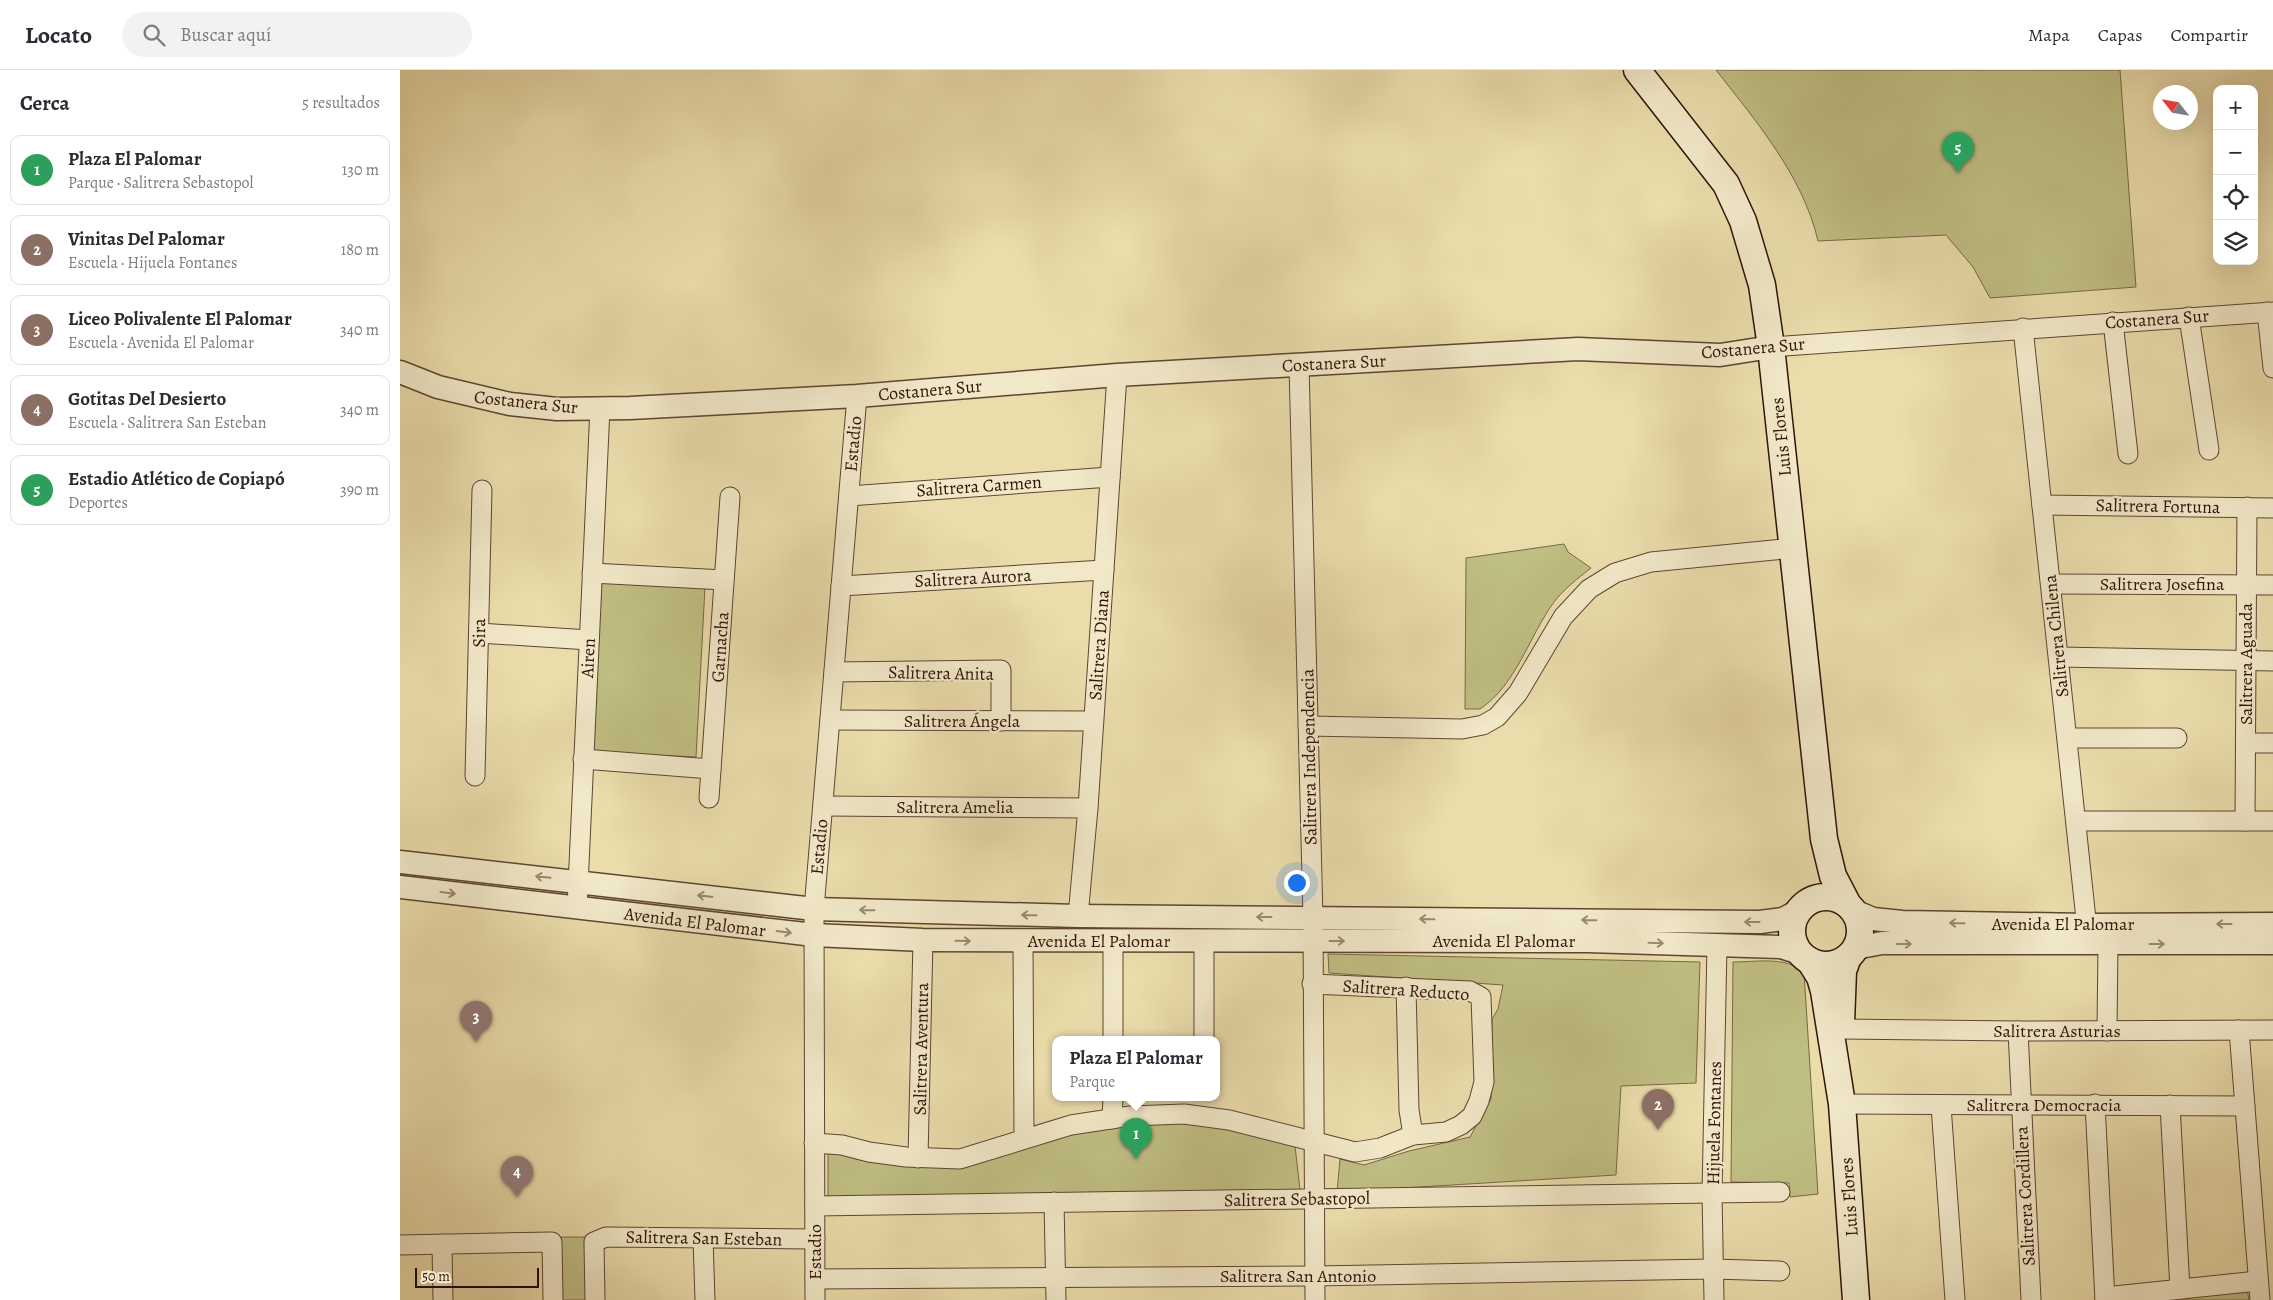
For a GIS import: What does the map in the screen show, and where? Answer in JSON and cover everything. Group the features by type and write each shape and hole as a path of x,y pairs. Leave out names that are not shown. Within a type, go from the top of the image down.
{"main road":[{"name":"Luis Flores","path":"1637,70 1726,184 1743,221 1762,285 1794,548 1824,839 1833,876 1850,907"},
{"name":"Luis Flores","path":"1805,906 1819,889 1822,878 1824,839"},
{"path":"1826,896 1850,907 1861,931 1852,952 1832,965 1820,965 1805,957 1794,943 1792,932 1805,906 1826,896"},
{"name":"Luis Flores","path":"1852,952 1843,971 1840,1030 1842,1099 1856,1300"},
{"name":"Luis Flores","path":"1805,957 1820,977 1824,991 1842,1099"}],"street":[{"name":"Costanera Sur","path":"400,372 438,387 510,404 558,409 600,408 857,396 1117,374 1578,349 1720,355 1771,347 2270,312"},
{"path":"2270,312 2273,368"},
{"path":"2189,317 2209,450"},
{"path":"2113,322 2128,454"},
{"name":"Salitrera Chilena","path":"2023,328 2076,820 2095,938 2107,1031"},
{"name":"Salitrera Independencia","path":"1299,364 1313,918 1315,1300"},
{"name":"Salitrera Diana","path":"1078,916 1088,808 1117,374"},
{"name":"Estadio","path":"815,1300 814,909 857,396"},
{"name":"Airen","path":"576,908 600,408"},
{"name":"Salitrera Carmen","path":"849,496 1110,477"},
{"name":"Sira","path":"475,776 482,490"},
{"name":"Garnacha","path":"709,798 730,497"},
{"name":"Salitrera Fortuna","path":"2042,505 2273,508"},
{"name":"Salitrera Aguada","path":"2245,821 2247,507"},
{"path":"1308,726 1462,729 1483,724 1497,717 1518,693 1563,617 1590,590 1615,573 1651,562 1794,548"},
{"name":"Salitrera Aurora","path":"841,586 1104,570"},
{"path":"592,572 724,580"},
{"name":"Salitrera Josefina","path":"2051,584 2273,585"},
{"path":"479,633 589,640"},
{"path":"2059,657 2273,661"},
{"name":"Salitrera Anita","path":"834,672 1001,670 1001,721"},
{"name":"Salitrera Ángela","path":"830,720 1094,721"},
{"path":"2067,738 2176,738"},
{"path":"2246,743 2273,743"},
{"path":"583,759 711,770"},
{"name":"Salitrera Amelia","path":"823,806 1088,808"},
{"path":"2076,820 2273,821"},
{"name":"Avenida El Palomar","path":"400,862 814,909 1078,916 1760,922 1782,919 1805,906"},
{"name":"Avenida El Palomar","path":"400,887 814,935 923,940 1024,941 1588,941 1781,947 1805,957"},
{"name":"Avenida El Palomar","path":"1850,907 1887,922 2095,938 2273,944"},
{"name":"Avenida El Palomar","path":"1852,952 1882,943 2095,938 2273,924"},
{"name":"Salitrera Aventura","path":"918,1158 923,940"},
{"path":"1024,941 1024,1138"},
{"path":"1113,941 1113,1036"},
{"path":"1204,941 1204,1036"},
{"name":"Hijuela Fontanes","path":"1714,1300 1712,1193 1717,946"},
{"name":"Salitrera Reducto","path":"814,1143 842,1145 869,1152 918,1158 960,1159 1071,1125 1112,1119 1184,1114 1204,1106 1315,1143 1355,1152 1380,1148 1414,1135 1446,1132 1472,1116 1484,1082 1481,997 1470,991 1312,984"},
{"path":"1406,987 1409,1110 1414,1135"},
{"name":"Salitrera Asturias","path":"1840,1030 2273,1030"},
{"path":"2239,1030 2260,1300"},
{"name":"Salitrera Cordillera","path":"2018,1031 2020,1105 2031,1300"},
{"name":"Salitrera Democracia","path":"1842,1099 1941,1106 2095,1104 2245,1106"},
{"path":"1112,1101 1112,1119"},
{"path":"2095,1104 2105,1298 2258,1281"},
{"path":"2170,1105 2180,1289"},
{"path":"1941,1106 1955,1300"},
{"name":"Salitrera Sebastopol","path":"815,1206 1780,1192"},
{"path":"1054,1202 1056,1300"},
{"name":"Salitrera San Esteban","path":"595,1300 594,1242 606,1237 815,1239"},
{"path":"703,1238 705,1300"},
{"path":"400,1245 552,1242 553,1300"},
{"path":"442,1244 443,1300"},
{"name":"Salitrera San Antonio","path":"815,1279 1315,1276 1713,1269 1780,1271"}],"shaded area":[{"path":"1716,70 2120,70 2136,287 1990,298 1973,267 1946,235 1818,241 1811,217 1790,172 1762,129"},
{"path":"1564,544 1568,552 1591,568 1566,588 1554,602 1504,687 1480,709 1465,709 1466,558"},
{"path":"600,582 705,587 696,757 590,752"},
{"path":"1328,954 1700,962 1696,1083 1621,1086 1616,1175 1337,1192 1340,1159 1364,1165 1409,1151 1470,1137 1491,1099 1492,1019 1498,1009 1503,985 1329,973"},
{"path":"1733,962 1780,962 1796,967 1804,972 1818,1194 1790,1197 1789,1183 1731,1182"},
{"path":"1183,1120 1294,1137 1301,1199 828,1200 828,1153 916,1165 1079,1128"},
{"path":"558,1237 591,1237 591,1300 559,1300"},
{"path":"2247,1289 2249,1300 2150,1300"}],"place":[{"name":"Estadio Atlético de Copiapó","path":"1958,173"},
{"name":"Liceo Polivalente El Palomar","path":"476,1042"},
{"name":"Vinitas Del Palomar","path":"1658,1130"},
{"name":"Plaza El Palomar","path":"1136,1159"},
{"name":"Gotitas Del Desierto","path":"517,1197"}]}
